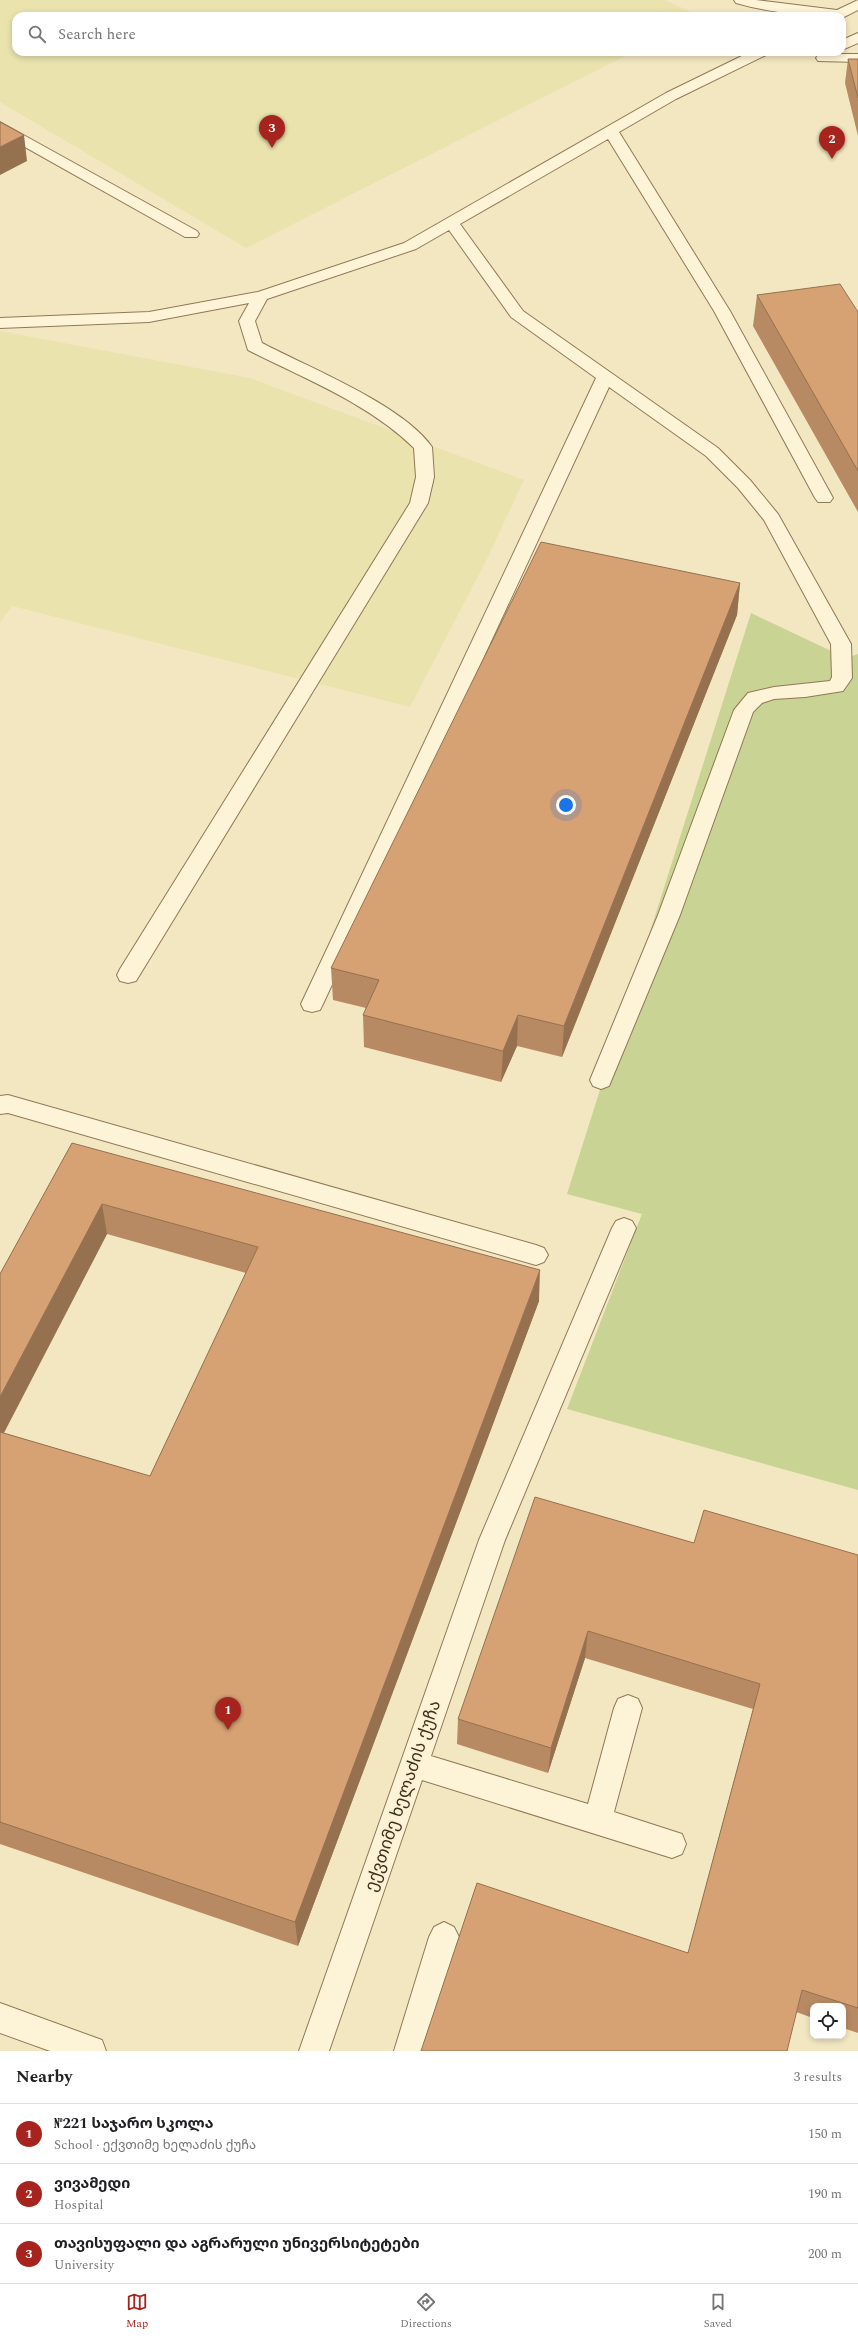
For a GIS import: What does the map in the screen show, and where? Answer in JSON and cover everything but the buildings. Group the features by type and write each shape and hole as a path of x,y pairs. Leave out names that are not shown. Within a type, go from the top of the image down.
{"street":[{"path":"741,0 762,6 812,12"},
{"path":"843,12 858,4"},
{"path":"846,44 858,37"},
{"path":"0,323 149,317 261,296 410,246 671,96 753,56"},
{"path":"826,56 823,58 858,58"},
{"path":"0,126 191,234"},
{"path":"610,130 722,311 824,498"},
{"path":"451,222 517,314 712,452 744,484 772,518 841,644 842,678 836,686 805,691 774,693 755,698 744,710 669,915 601,1080"},
{"path":"128,976 419,503 425,477 423,447 399,424 359,399 254,346 248,321 261,296"},
{"path":"312,1004 605,377"},
{"path":"0,1105 8,1104 536,1255"},
{"name":"ექვთიმე ხელაძის ქუჩა","path":"314,2051 492,1540 624,1228"},
{"path":"598,1820 628,1708"},
{"path":"414,1764 672,1844"},
{"path":"409,2051 444,1937"},
{"path":"0,2018 91,2051"}],"shaded area":[{"path":"0,0 665,0 691,12 12,12 12,56 625,56 246,248 0,102"},
{"path":"0,331 250,378 524,480 486,561 410,707 12,606 0,623"}],"green space":[{"path":"751,613 846,658 858,654 858,1490 567,1409 642,1214 567,1194"}],"place":[{"name":"თავისუფალი და აგრარული უნივერსიტეტები","path":"272,148"},
{"name":"ვივამედი","path":"832,159"},
{"name":"№221 საჯარო სკოლა","path":"228,1730"}]}
